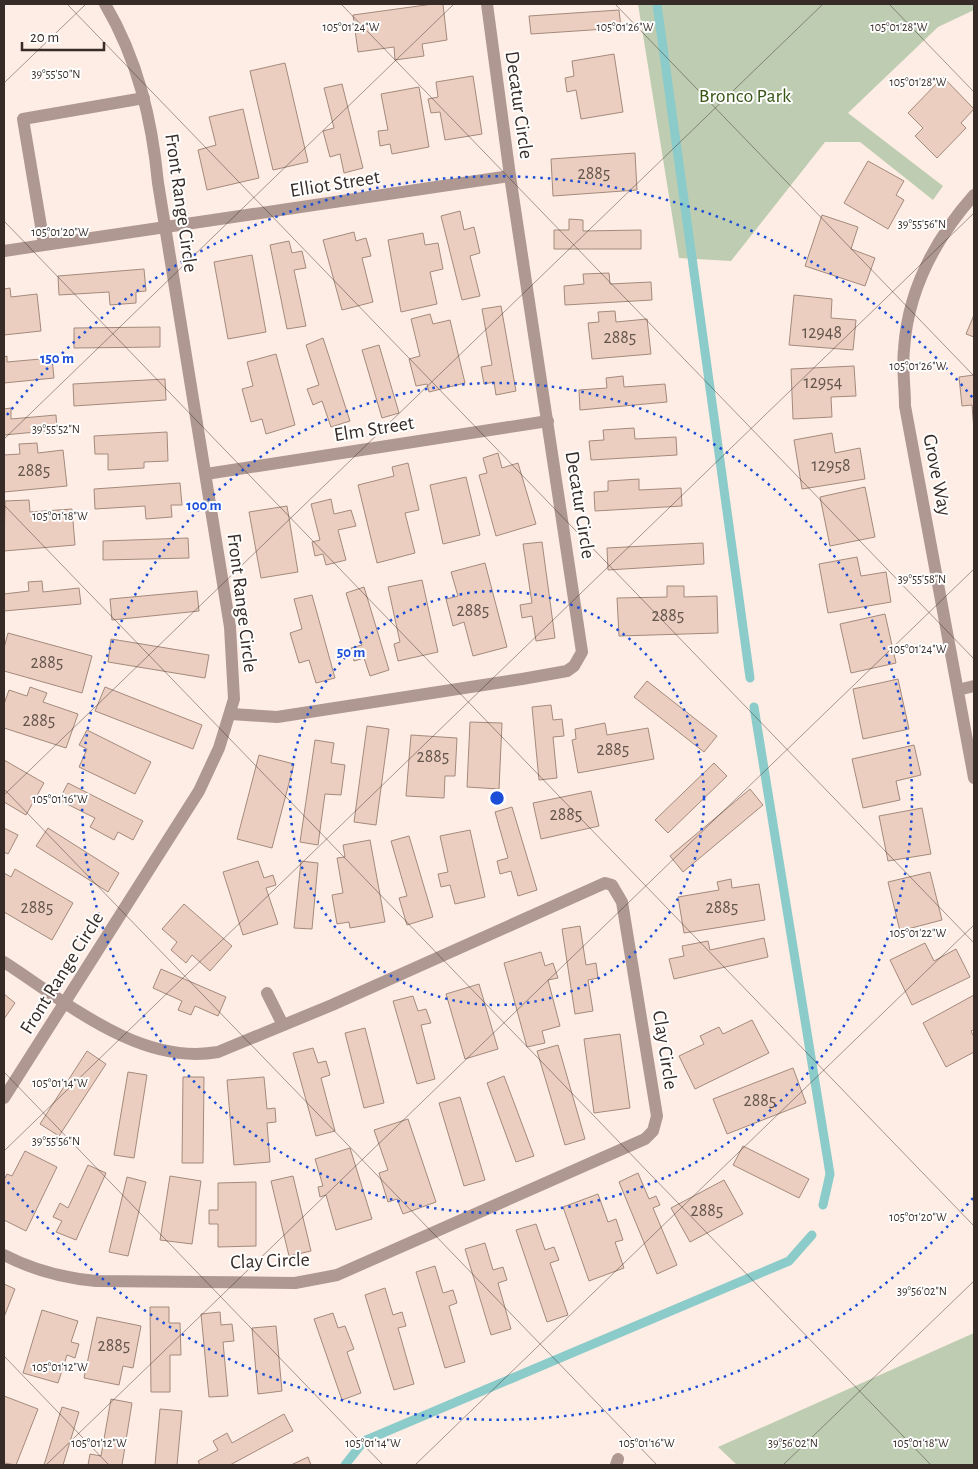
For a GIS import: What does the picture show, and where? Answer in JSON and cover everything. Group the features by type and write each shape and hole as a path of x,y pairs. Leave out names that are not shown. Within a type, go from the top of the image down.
{"street":[{"name":"Front Range Circle","path":"4,1098 199,791 219,748 231,714 234,699 230,628 165,227 153,136 138,76 120,29 105,4"},
{"name":"Decatur Circle","path":"231,714 277,717 522,680 567,670 574,666 582,652 510,176 487,4"},
{"path":"44,244 23,119 144,98"},
{"name":"Elliot Street","path":"4,251 510,176"},
{"name":"Grove Way","path":"974,195 951,221 926,262 913,296 904,349 906,406 974,778"},
{"name":"Elm Street","path":"206,474 548,422"},
{"path":"958,690 974,686"},
{"name":"Clay Circle","path":"4,962 136,1044 186,1055 218,1052 605,883 612,885 622,902 656,1116 654,1131 645,1139 337,1275 295,1283 96,1281 68,1278 25,1266 4,1255"},
{"path":"267,993 283,1025"}],"green space":[{"name":"Bronco Park","path":"638,4 974,4 974,10 938,27 848,113 943,186 933,200 860,142 825,142 731,261 679,258"},
{"path":"974,1333 974,1465 737,1465 718,1447"}],"building":[{"path":"443,4 447,40 422,44 424,56 395,60 394,47 358,52 353,15"},
{"path":"619,10 621,28 531,34 529,16"},
{"path":"614,54 623,112 581,119 576,90 567,92 565,78 574,76 572,61"},
{"path":"285,63 308,162 273,170 250,71"},
{"path":"473,76 482,134 445,140 440,112 431,113 428,99 438,97 436,82"},
{"path":"943,77 974,109 961,123 966,128 937,158 915,136 923,128 908,113"},
{"path":"342,84 363,168 344,173 340,154 330,157 323,131 334,128 324,88"},
{"path":"419,87 429,147 392,154 390,144 380,146 378,131 388,130 381,94"},
{"path":"243,109 259,178 207,190 198,150 216,145 209,117"},
{"path":"635,153 637,190 553,196 551,159"},
{"path":"868,161 904,181 896,195 904,200 888,229 844,203"},
{"path":"460,211 464,230 474,227 480,253 470,256 480,296 462,300 441,216"},
{"path":"822,215 858,227 851,249 875,258 865,286 805,266"},
{"path":"569,219 583,220 583,231 641,230 641,249 554,249 554,230 569,230"},
{"path":"354,232 356,241 366,238 371,256 362,258 373,302 342,310 323,240"},
{"path":"423,233 425,245 438,243 443,269 430,272 437,304 401,312 388,240"},
{"path":"289,241 292,253 302,251 306,268 294,270 306,326 287,329 270,245"},
{"path":"252,255 266,332 228,339 214,262"},
{"path":"144,269 146,291 136,292 136,303 110,305 109,292 59,295 58,276"},
{"path":"609,273 610,284 651,282 652,300 565,305 564,286 584,284 583,274"},
{"path":"10,288 11,297 37,294 41,331 4,335 4,289"},
{"path":"794,295 832,299 831,318 856,320 853,350 789,345"},
{"path":"501,306 516,391 496,395 494,382 484,384 481,367 492,365 482,309"},
{"path":"615,311 616,322 647,319 651,354 592,359 588,323 599,322 598,312"},
{"path":"430,314 433,324 450,320 465,383 429,392 427,384 416,386 409,359 420,356 411,319"},
{"path":"974,315 974,337 966,334"},
{"path":"160,327 160,347 74,348 74,328"},
{"path":"323,338 350,421 331,427 322,401 313,405 307,389 319,385 306,345"},
{"path":"379,345 399,413 382,418 362,350"},
{"path":"276,354 295,425 266,434 262,419 251,422 242,389 253,386 247,362"},
{"path":"7,356 7,362 52,358 54,378 4,383 4,357"},
{"path":"854,366 856,396 831,397 832,417 793,419 791,369"},
{"path":"974,375 974,431 972,405 962,406 959,377"},
{"path":"623,376 624,387 665,384 667,402 580,410 579,390 607,388 606,378"},
{"path":"165,379 166,400 74,406 73,384"},
{"path":"11,408 11,419 56,415 57,430 4,435 4,409"},
{"path":"634,428 635,439 676,437 677,455 591,460 589,441 604,440 603,430"},
{"path":"167,432 168,461 144,462 144,468 108,470 108,454 95,454 94,436"},
{"path":"832,433 835,453 860,448 865,479 802,489 794,440"},
{"path":"37,443 38,453 63,450 67,486 4,492 4,455 20,454 19,444"},
{"path":"498,453 502,468 518,463 536,524 496,536 479,475 487,473 483,458"},
{"path":"408,463 419,510 405,513 415,553 377,563 358,485 394,476 392,467"},
{"path":"466,477 480,535 443,544 430,485"},
{"path":"639,479 639,490 681,488 682,506 595,511 594,492 608,491 608,481"},
{"path":"180,483 182,505 171,505 172,517 146,519 145,506 95,509 94,489"},
{"path":"865,487 875,537 830,546 820,497"},
{"path":"331,499 334,514 351,510 356,526 338,530 346,560 326,565 323,554 315,556 312,542 320,540 311,504"},
{"path":"29,500 30,512 72,509 75,545 4,551 5,501"},
{"path":"287,506 298,572 261,578 249,512"},
{"path":"188,538 189,558 103,560 103,541"},
{"path":"542,542 555,638 536,641 532,616 522,618 520,605 532,603 523,544"},
{"path":"703,543 704,564 608,570 607,548"},
{"path":"857,557 861,576 886,572 891,602 828,613 819,564"},
{"path":"485,563 507,647 473,656 464,622 453,626 446,599 458,596 451,572"},
{"path":"422,580 438,652 398,661 394,644 400,642 388,587"},
{"path":"42,581 43,592 79,588 81,604 4,611 4,594 29,591 28,582"},
{"path":"667,586 684,586 684,597 717,596 718,633 619,636 617,598 667,597"},
{"path":"364,587 389,670 370,676 364,658 354,661 351,648 362,645 346,593"},
{"path":"197,591 199,611 112,620 110,599"},
{"path":"312,595 335,678 316,683 309,660 299,663 290,633 302,629 294,599"},
{"path":"885,614 896,663 851,673 840,624"},
{"path":"8,633 92,656 82,693 4,671 4,648"},
{"path":"111,639 209,655 205,678 108,662"},
{"path":"898,679 909,729 863,739 853,689"},
{"path":"647,681 717,736 704,752 634,697"},
{"path":"30,687 47,693 43,702 78,714 66,748 4,728 4,704 9,690 27,696"},
{"path":"105,687 202,725 193,749 95,711"},
{"path":"551,705 553,720 562,719 564,736 553,737 557,778 539,780 532,707"},
{"path":"470,722 502,723 499,789 467,787"},
{"path":"605,723 607,735 648,728 654,759 578,773 572,740 576,739 575,729"},
{"path":"367,726 389,729 376,825 354,822"},
{"path":"87,730 151,762 135,794 79,767 87,749 79,745"},
{"path":"411,735 457,738 455,776 445,776 444,798 406,796"},
{"path":"315,740 334,743 331,763 345,765 341,795 325,794 318,845 300,842"},
{"path":"914,745 921,775 896,781 900,800 863,808 852,759"},
{"path":"259,755 294,764 272,848 237,839"},
{"path":"4,760 44,783 26,815 4,802"},
{"path":"714,763 727,776 668,833 655,820"},
{"path":"68,783 143,821 133,840 118,832 114,840 90,827 95,818 59,800"},
{"path":"750,789 763,805 683,872 670,856"},
{"path":"591,791 599,826 541,839 533,803"},
{"path":"512,807 537,890 518,896 511,871 500,874 497,861 508,858 495,812"},
{"path":"922,808 931,854 888,861 879,816"},
{"path":"4,828 18,835 8,854 4,852"},
{"path":"48,828 119,873 108,892 36,846"},
{"path":"470,830 485,897 455,904 450,885 441,887 438,874 448,872 440,836"},
{"path":"409,836 433,917 407,925 399,898 407,896 391,841"},
{"path":"370,840 385,922 350,928 349,922 337,924 332,895 343,893 337,858 345,857 343,845"},
{"path":"258,861 264,878 273,875 276,885 266,888 278,924 243,935 223,872"},
{"path":"301,861 318,863 312,929 294,928"},
{"path":"15,869 73,903 52,940 4,912 4,873 11,877"},
{"path":"930,872 942,920 900,931 888,882"},
{"path":"731,879 732,888 759,884 765,920 684,933 678,897 719,890 717,882"},
{"path":"184,904 232,946 210,971 192,955 186,963 171,950 177,942 162,929"},
{"path":"580,926 586,965 596,963 598,978 588,980 593,1011 575,1014 562,929"},
{"path":"764,938 768,957 674,979 669,959 684,956 682,946 708,941 710,950"},
{"path":"925,943 934,961 956,949 970,977 912,1005 890,960"},
{"path":"541,952 545,966 553,963 558,978 548,980 560,1026 542,1031 545,1043 527,1047 504,963"},
{"path":"161,969 226,997 218,1016 195,1006 191,1015 178,1010 182,1001 153,988"},
{"path":"479,984 498,1049 465,1059 446,994"},
{"path":"4,994 15,1003 4,1019"},
{"path":"974,995 974,1030 971,1031 974,1037 974,1052 946,1067 923,1023"},
{"path":"413,996 418,1011 426,1009 431,1023 421,1025 435,1079 417,1084 393,1001"},
{"path":"752,1020 769,1053 695,1089 679,1056 704,1044 700,1036 719,1027 723,1034"},
{"path":"365,1028 384,1103 364,1108 345,1033"},
{"path":"620,1034 630,1108 594,1113 584,1039"},
{"path":"558,1045 585,1139 565,1145 537,1051"},
{"path":"313,1048 318,1063 326,1061 330,1075 321,1078 335,1131 316,1136 293,1053"},
{"path":"87,1051 106,1064 59,1136 40,1124"},
{"path":"793,1068 806,1103 727,1134 713,1099"},
{"path":"128,1072 147,1075 134,1158 114,1155"},
{"path":"504,1076 534,1156 516,1162 487,1083"},
{"path":"183,1077 204,1077 203,1163 182,1163"},
{"path":"264,1077 267,1109 275,1108 276,1122 267,1123 270,1162 234,1165 227,1080"},
{"path":"460,1097 485,1180 464,1186 439,1103"},
{"path":"408,1119 436,1202 403,1214 397,1199 388,1202 379,1173 388,1170 374,1130"},
{"path":"743,1146 809,1179 799,1198 733,1165"},
{"path":"350,1148 372,1219 336,1230 326,1195 320,1197 318,1187 323,1186 315,1159"},
{"path":"25,1151 57,1167 26,1231 4,1220 4,1180 7,1174 12,1176"},
{"path":"88,1165 106,1173 76,1240 56,1232 62,1221 53,1217 60,1203 68,1208"},
{"path":"638,1173 649,1199 656,1196 660,1205 653,1208 677,1265 657,1274 619,1182"},
{"path":"170,1176 201,1181 192,1244 160,1240"},
{"path":"293,1176 311,1251 289,1256 271,1181"},
{"path":"127,1177 146,1182 128,1256 109,1252"},
{"path":"724,1180 743,1214 690,1242 671,1208"},
{"path":"256,1182 256,1246 218,1247 218,1224 209,1224 209,1210 218,1210 218,1183"},
{"path":"598,1194 608,1222 616,1219 623,1240 615,1242 624,1268 589,1281 563,1207"},
{"path":"536,1224 545,1250 554,1247 559,1260 550,1263 568,1315 547,1322 516,1230"},
{"path":"485,1243 493,1270 503,1267 507,1280 498,1283 511,1329 491,1335 465,1249"},
{"path":"435,1266 443,1293 453,1290 457,1303 449,1306 465,1362 445,1368 416,1272"},
{"path":"4,1284 15,1289 4,1317"},
{"path":"385,1288 393,1315 402,1312 406,1326 398,1328 414,1384 394,1390 365,1295"},
{"path":"150,1307 169,1307 169,1323 180,1323 181,1355 170,1355 170,1392 151,1392"},
{"path":"42,1310 78,1321 71,1342 79,1344 75,1358 67,1355 58,1383 23,1373"},
{"path":"220,1312 221,1325 232,1324 234,1341 223,1342 228,1396 209,1397 201,1314"},
{"path":"333,1313 338,1328 345,1326 354,1349 347,1352 361,1393 342,1400 314,1319"},
{"path":"97,1317 141,1326 133,1368 123,1366 119,1385 84,1378"},
{"path":"276,1326 282,1391 258,1394 252,1328"},
{"path":"4,1396 38,1409 16,1465 4,1463"},
{"path":"111,1399 132,1403 122,1465 88,1465 90,1454 101,1456"},
{"path":"62,1407 79,1412 63,1465 44,1465"},
{"path":"160,1409 182,1411 177,1465 155,1465"},
{"path":"284,1414 293,1431 230,1465 200,1465 198,1461 218,1450 213,1441 227,1433 232,1443"},
{"path":"308,1457 311,1465 291,1465"}],"waterway":[{"path":"657,4 750,678"},
{"path":"754,707 830,1174 823,1205"},
{"path":"345,1465 364,1441 789,1261 812,1235"}]}
